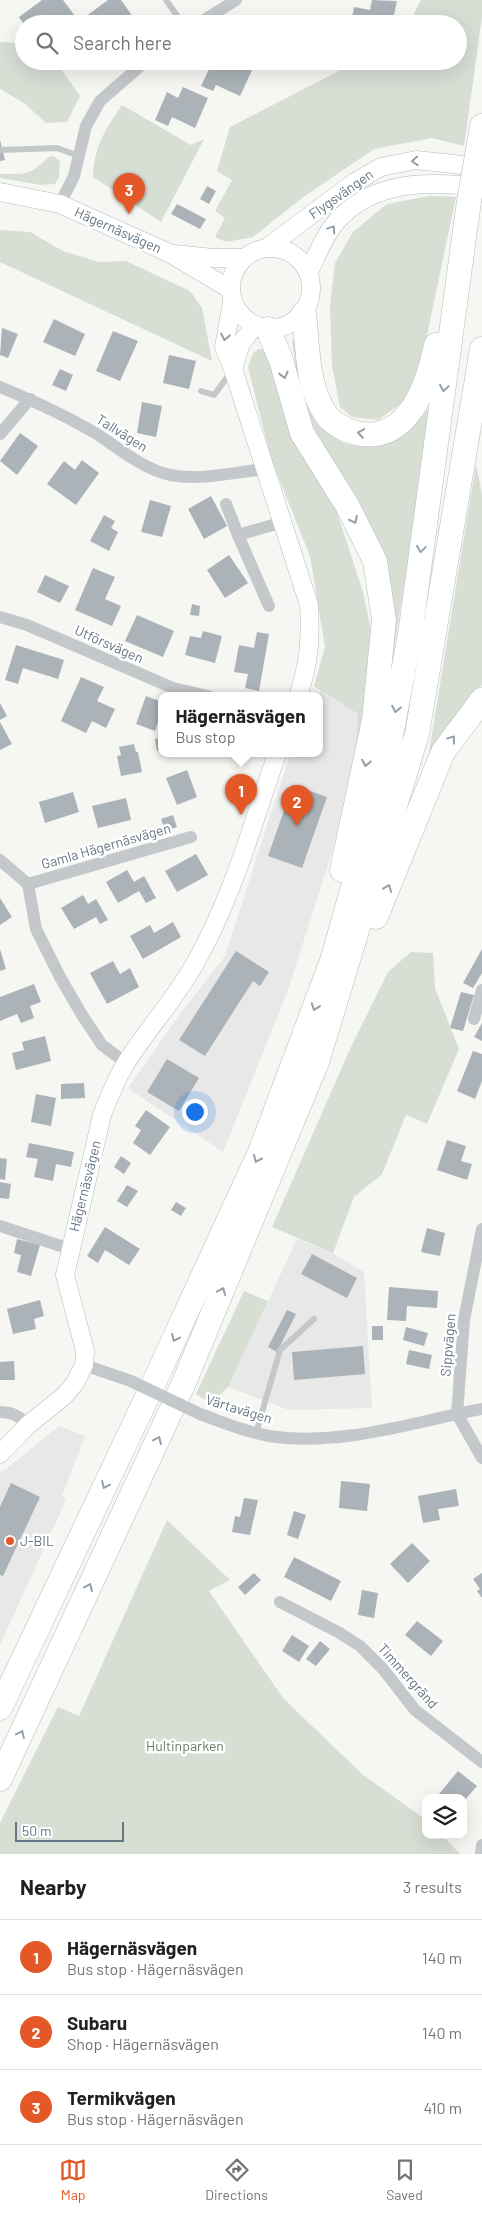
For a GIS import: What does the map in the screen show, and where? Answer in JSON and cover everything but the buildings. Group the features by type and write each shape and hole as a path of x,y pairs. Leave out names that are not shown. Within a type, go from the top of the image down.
{"highway":[{"path":"0,1708 157,1376 260,1152 332,961 381,788 410,635 476,194 481,146"},
{"path":"304,312 312,379 326,414 345,430 367,435 387,431 405,418 418,401 430,372 476,194"},
{"path":"262,327 281,360 302,432 346,505 375,561 384,620 374,720 336,896 332,961"},
{"path":"317,1062 417,734 482,349"},
{"path":"0,1779 184,1385 442,752 482,700"}],"street":[{"path":"212,15 236,0"},
{"name":"Hägernäsvägen","path":"136,70 100,101 86,126 74,176 60,204 169,253 231,296"},
{"name":"Flygsvängen","path":"268,247 355,182 381,167 481,146"},
{"name":"Flygsvängen","path":"309,272 324,240 336,223 351,208 370,195 410,184 476,194"},
{"path":"0,192 60,204"},
{"path":"231,296 244,318 262,327 288,325 304,312 310,300 312,286 309,272 299,258 285,249 268,247 255,250 244,258 235,269 231,296 224,347 266,469 309,605 310,646 307,671 299,692"},
{"name":"Hägernäsvägen","path":"169,253 213,258 244,258"},
{"path":"233,369 241,342 262,327"},
{"name":"Tallvägen","path":"0,387 30,399 99,436 136,461 169,475 198,478 266,469"},
{"path":"0,434 30,399"},
{"path":"226,504 269,606"},
{"path":"238,535 283,522"},
{"name":"Utförsvägen","path":"0,618 27,625 173,688 190,692"},
{"name":"Hägernäsvägen","path":"84,1365 85,1351 65,1275 102,1115 126,1063 178,991 197,961 223,910 276,757"},
{"name":"Gamla Hägernäsvägen","path":"28,884 191,837"},
{"name":"Gamla Hägernäsvägen","path":"0,860 28,884 36,929 60,978 102,1046 126,1063"},
{"path":"474,1019 482,990"},
{"path":"0,1226 70,1248"},
{"name":"Sippvägen","path":"457,1414 464,1320 482,1229"},
{"path":"0,1454 28,1425 64,1396 76,1383 84,1365"},
{"name":"Värtavägen","path":"84,1365 131,1381 200,1414 256,1433 305,1438 330,1437 372,1432 482,1409"},
{"path":"0,1412 8,1412 20,1416 28,1425"},
{"path":"457,1414 482,1458"},
{"name":"Timmergränd","path":"280,1602 338,1632 360,1646 383,1670 415,1710 482,1762"},
{"path":"481,1854 482,1845"}],"lane":[{"path":"166,0 177,15"},
{"path":"0,150 57,148 79,156"},
{"path":"201,391 214,396 233,369"},
{"path":"256,1433 280,1350 314,1319"}],"shaded area":[{"path":"323,692 358,714 354,774 332,852 288,990 223,1152 128,1088 177,1018 225,956 290,757 323,757"},
{"path":"297,1239 333,1253 364,1272 372,1408 289,1410 228,1387"},
{"path":"59,1426 85,1436 62,1496 66,1500 0,1645 0,1474"}],"green space":[{"path":"421,0 482,0 482,17 464,146 432,138 374,149 302,198 253,237 226,242 215,237 225,218 215,211 232,180 217,171 230,127 341,70 467,70 467,15 414,15"},
{"path":"0,42 15,43 15,70 62,70 80,96 67,122 46,123 24,103 0,89"},
{"path":"122,105 191,145 204,139 161,222 93,177 98,147 110,122"},
{"path":"54,156 60,162 59,177 55,184 41,185 0,178 0,174 21,174 32,171 48,157"},
{"path":"429,196 456,197 418,378 405,401 378,420 352,417 340,407 332,366 330,306 335,263 353,232 387,204"},
{"path":"0,230 30,232 63,251 99,262 126,261 190,291 202,308 212,361 0,262"},
{"path":"299,338 331,434 344,443 361,447 385,443 396,438 416,423 432,404 392,663 365,523 307,415 298,382 292,341"},
{"path":"259,349 269,350 336,509 363,592 374,644 354,774 358,714 314,686 325,647 310,556 271,459 248,367 253,353"},
{"path":"476,464 482,494 482,685 428,758"},
{"path":"411,952 433,953 435,988 459,1049 427,1124 406,1115 382,1174 354,1197 333,1253 272,1227 350,1049 388,972"},
{"path":"244,1291 268,1301 228,1387 211,1403 196,1394"},
{"name":"Hultinparken","path":"167,1520 230,1580 209,1591 283,1698 362,1774 422,1817 422,1839 446,1839 460,1854 0,1854 0,1823 58,1707 79,1716"}],"place":[{"name":"Termikvägen","path":"129,214"},
{"name":"Hägernäsvägen","path":"241,815"},
{"name":"Subaru","path":"297,826"},
{"name":"J-BIL","path":"10,1541"}]}
